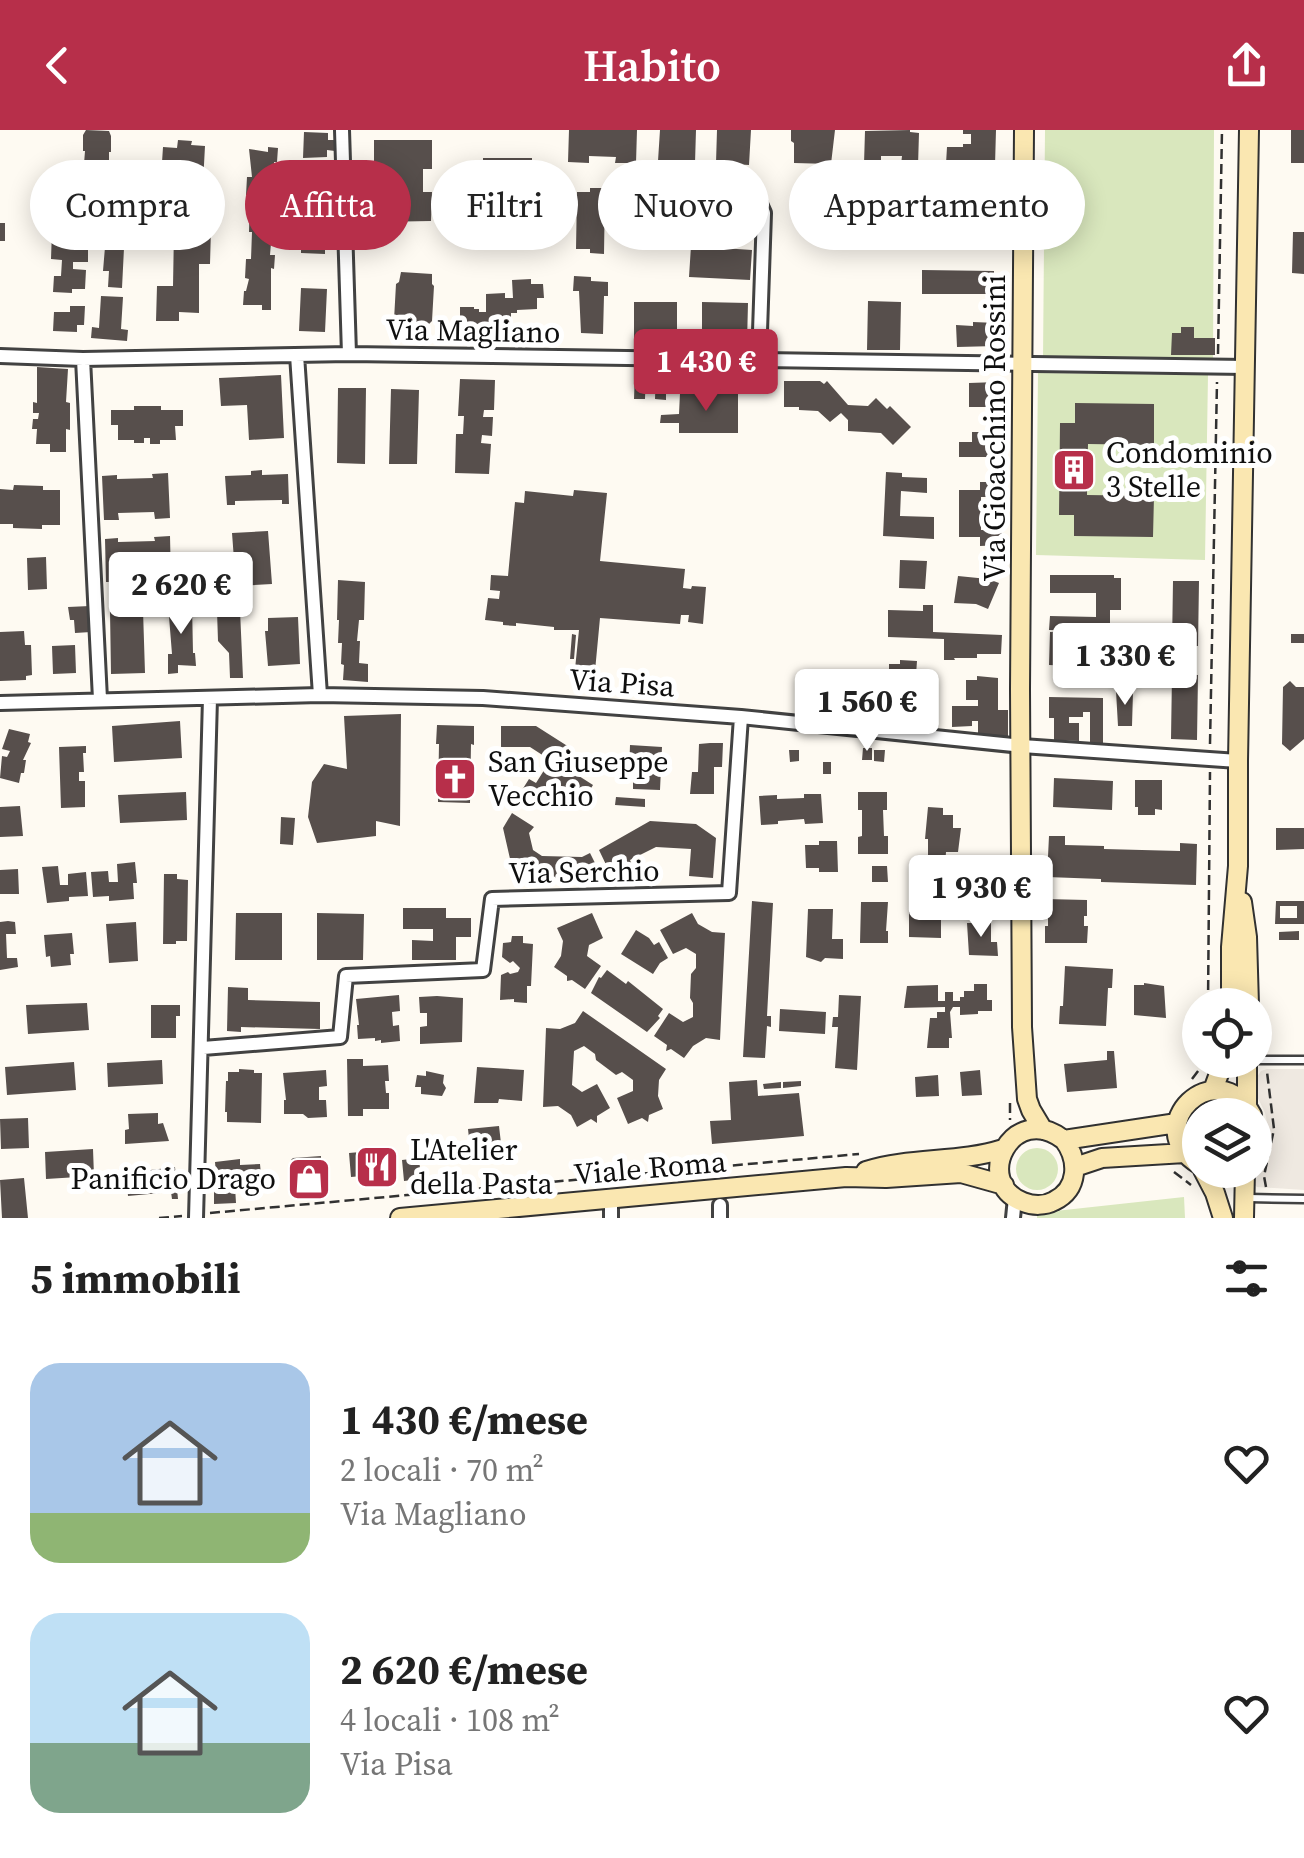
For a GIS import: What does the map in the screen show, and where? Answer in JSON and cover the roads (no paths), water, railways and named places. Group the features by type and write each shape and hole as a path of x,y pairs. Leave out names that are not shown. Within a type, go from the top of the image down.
{"main road":[{"name":"Via Gioacchino Rossini","path":"1024,130 1022,1027 1027,1099 1043,1130"},
{"path":"1230,988 1238,866 1249,130"},
{"path":"1238,866 1249,988"},
{"name":"Via Gioacchino Rossini","path":"1018,1134 1016,1057 1022,1027"},
{"path":"1214,1090 1218,1078"},
{"path":"1182,1144 1177,1122 1180,1112 1194,1097 1214,1090 1239,1098"},
{"path":"1064,1140 1177,1122"},
{"path":"1009,1191 999,1168 1004,1150 1018,1134 1033,1129 1064,1140 1075,1167 1102,1158 1166,1153 1182,1158"},
{"name":"Viale Roma","path":"846,1177 881,1166 1004,1150"},
{"name":"Viale Roma","path":"400,1218 611,1208 846,1177 961,1173 1009,1191 1037,1211 1067,1190 1075,1167"},
{"path":"1212,1188 1223,1218"},
{"path":"1244,1188 1244,1218"}],"street":[{"path":"342,130 348,354"},
{"path":"760,361 763,250"},
{"name":"Via Magliano","path":"0,356 348,354 1246,367"},
{"path":"297,355 320,695"},
{"path":"83,358 100,699"},
{"name":"Via Pisa","path":"0,703 320,695 483,698 741,717 1022,746 1238,761"},
{"path":"196,1216 210,698"},
{"name":"Via Serchio","path":"202,1048 340,1038 346,976 483,970 492,899 729,893 741,717"},
{"path":"1009,1191 1013,1218"}],"lane":[{"path":"1272,1060 1304,1060"},
{"path":"1243,1197 1304,1199"}],"place":[{"name":"Condominio 3 Stelle","path":"1074,470"},
{"name":"San Giuseppe Vecchio","path":"455,779"},
{"name":"L'Atelier della Pasta","path":"377,1167"},
{"name":"Panificio Drago","path":"309,1179"}]}
